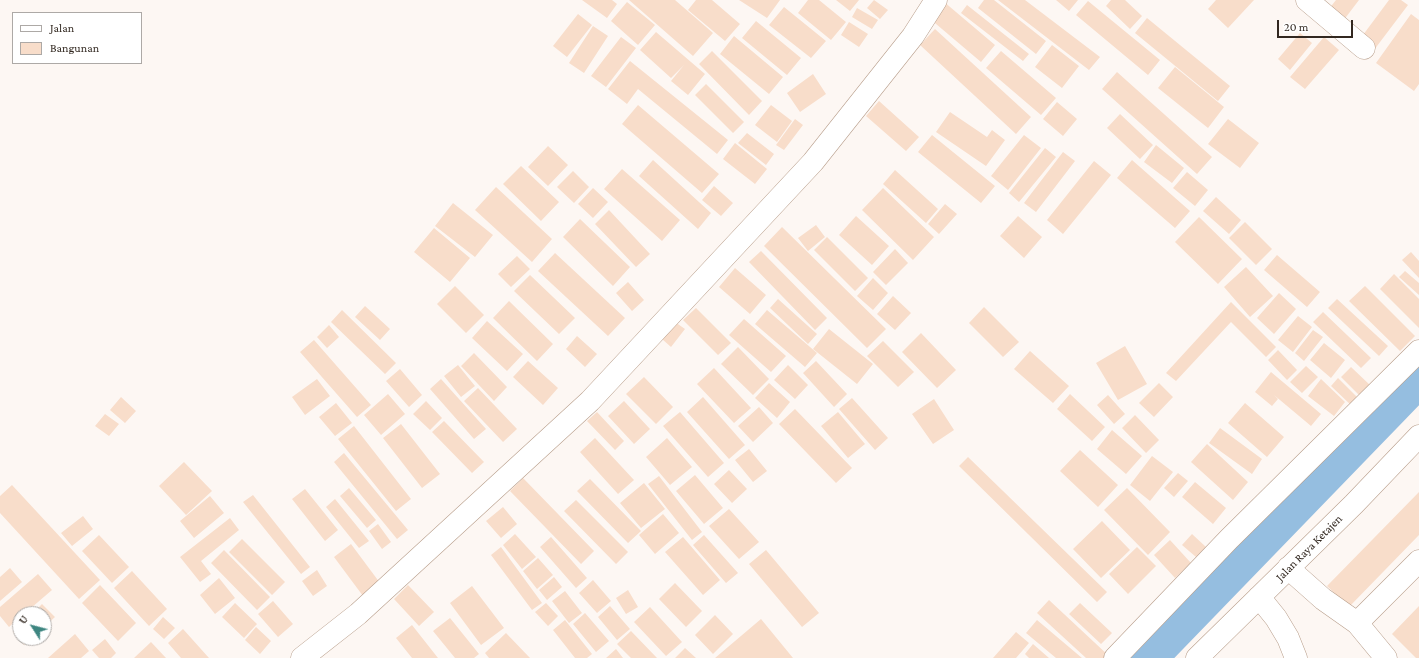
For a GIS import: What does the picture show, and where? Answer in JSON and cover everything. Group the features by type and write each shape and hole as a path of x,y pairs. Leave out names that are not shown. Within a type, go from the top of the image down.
{"street":[{"path":"311,655 358,614 590,401 813,162 913,36 936,0"},
{"path":"1307,0 1364,48"},
{"path":"1115,658 1229,539 1419,351"},
{"name":"Jalan Raya Ketajen","path":"1197,658 1419,436"},
{"path":"1357,623 1419,561"},
{"path":"1288,568 1323,599 1357,623 1386,658"},
{"path":"1259,597 1276,618 1288,638 1296,658"}],"building":[{"path":"582,0 612,0 617,4 607,18"},
{"path":"629,0 675,0 713,33 693,56"},
{"path":"696,0 712,0 740,24 725,41 688,10"},
{"path":"739,0 780,0 767,18"},
{"path":"808,0 819,0 846,22 831,40 798,13"},
{"path":"836,0 859,0 850,11"},
{"path":"874,0 888,10 880,19 867,8"},
{"path":"984,0 994,0 1046,41 1036,54 978,8"},
{"path":"998,0 1025,0 1100,57 1089,70"},
{"path":"1056,0 1078,0 1069,11"},
{"path":"1111,0 1125,0 1142,16 1130,29 1106,6"},
{"path":"1216,0 1254,0 1228,28 1208,9"},
{"path":"1336,0 1359,0 1340,25 1325,14"},
{"path":"1389,0 1401,0 1408,5 1374,50 1360,39"},
{"path":"943,1 995,45 981,62 929,18"},
{"path":"1088,1 1160,60 1148,75 1076,15"},
{"path":"627,2 655,25 638,45 611,21"},
{"path":"967,5 1029,54 1023,61 961,13"},
{"path":"784,7 826,41 811,58 769,25"},
{"path":"857,8 878,20 872,29 852,17"},
{"path":"578,14 592,25 567,57 553,46"},
{"path":"1411,14 1419,20 1419,84 1414,91 1376,63"},
{"path":"1147,18 1230,86 1218,101 1135,33"},
{"path":"756,21 801,58 787,75 742,38"},
{"path":"849,22 868,34 859,47 841,35"},
{"path":"593,26 608,36 584,73 569,63"},
{"path":"935,29 1031,117 1016,134 920,45"},
{"path":"656,32 705,74 688,95 671,81 684,65 671,78 640,50"},
{"path":"1300,33 1312,43 1290,70 1278,59"},
{"path":"734,36 783,77 769,94 720,54"},
{"path":"621,37 636,48 606,87 591,76"},
{"path":"1324,37 1339,50 1305,89 1290,77"},
{"path":"1052,45 1079,66 1062,88 1035,67"},
{"path":"712,51 762,101 749,115 699,64"},
{"path":"1001,51 1056,98 1041,115 986,68"},
{"path":"630,61 728,140 717,154 638,89 627,104 608,89"},
{"path":"1175,67 1224,107 1208,128 1158,88"},
{"path":"1117,72 1212,157 1197,174 1102,89"},
{"path":"813,74 826,94 800,112 787,93"},
{"path":"706,84 744,122 733,133 695,95"},
{"path":"879,101 919,137 906,151 866,116"},
{"path":"1057,102 1077,119 1063,136 1043,119"},
{"path":"638,105 719,174 702,193 622,124"},
{"path":"771,105 792,121 777,142 755,125"},
{"path":"950,112 987,137 992,130 1005,140 986,166 936,132"},
{"path":"1120,114 1153,145 1140,159 1107,128"},
{"path":"795,119 803,125 784,150 776,145"},
{"path":"1228,119 1259,143 1240,168 1208,144"},
{"path":"747,133 774,154 766,165 738,143"},
{"path":"932,135 995,186 981,203 918,152"},
{"path":"1024,135 1041,148 1008,190 991,176"},
{"path":"735,143 767,169 755,184 723,159"},
{"path":"1156,145 1184,168 1172,183 1144,162"},
{"path":"548,146 568,165 548,186 528,167"},
{"path":"1045,148 1056,157 1019,202 1009,193"},
{"path":"1063,152 1075,161 1036,212 1024,203"},
{"path":"653,160 711,213 698,229 639,176"},
{"path":"1132,160 1190,211 1175,228 1117,178"},
{"path":"1094,161 1111,175 1063,234 1047,220"},
{"path":"521,166 559,202 541,221 503,184"},
{"path":"622,169 680,220 662,241 604,189"},
{"path":"895,170 938,209 926,223 883,184"},
{"path":"573,171 589,187 574,203 557,187"},
{"path":"1187,172 1208,190 1195,206 1173,188"},
{"path":"714,186 733,203 721,216 702,200"},
{"path":"496,187 552,239 532,262 475,210"},
{"path":"593,188 608,202 593,218 578,204"},
{"path":"883,188 934,237 913,260 862,210"},
{"path":"1216,197 1241,220 1229,234 1203,211"},
{"path":"453,203 493,235 475,257 435,226"},
{"path":"945,204 957,214 939,234 928,224"},
{"path":"609,210 650,254 636,267 595,224"},
{"path":"856,216 889,246 872,265 839,235"},
{"path":"1018,216 1042,237 1024,258 1000,236"},
{"path":"1199,217 1242,259 1218,284 1175,242"},
{"path":"580,219 630,267 613,286 563,237"},
{"path":"1245,222 1272,249 1256,265 1229,238"},
{"path":"816,225 825,237 808,251 798,238"},
{"path":"782,227 886,329 867,348 764,246"},
{"path":"434,228 470,258 450,282 414,252"},
{"path":"827,237 868,278 855,291 814,250"},
{"path":"895,249 908,263 886,285 873,272"},
{"path":"761,251 827,318 815,330 749,262"},
{"path":"1411,252 1419,261 1419,278 1402,260"},
{"path":"555,253 625,318 608,336 538,271"},
{"path":"1277,255 1320,292 1307,307 1264,270"},
{"path":"517,256 530,269 511,287 498,274"},
{"path":"1246,267 1273,296 1250,317 1224,287"},
{"path":"735,268 766,295 750,314 719,287"},
{"path":"1405,271 1419,283 1419,295 1399,277"},
{"path":"1394,274 1419,299 1419,328 1380,289"},
{"path":"530,275 575,318 559,334 514,291"},
{"path":"873,278 888,293 873,310 857,296"},
{"path":"628,282 644,300 632,311 616,293"},
{"path":"455,286 484,315 466,333 437,304"},
{"path":"1365,286 1415,336 1400,351 1349,301"},
{"path":"1279,293 1296,309 1274,334 1257,318"},
{"path":"893,296 911,313 895,330 877,314"},
{"path":"778,299 817,334 808,344 770,308"},
{"path":"1337,299 1388,346 1379,356 1328,308"},
{"path":"509,301 553,344 537,361 493,318"},
{"path":"1231,302 1276,347 1266,357 1231,322 1176,381 1166,373"},
{"path":"365,306 390,329 380,340 355,317"},
{"path":"984,307 1019,342 1003,357 969,323"},
{"path":"696,308 731,343 718,355 683,320"},
{"path":"342,310 396,363 385,374 331,322"},
{"path":"767,310 817,353 805,367 755,324"},
{"path":"1323,312 1371,358 1361,368 1313,322"},
{"path":"1298,316 1312,327 1293,352 1278,340"},
{"path":"744,319 786,356 771,372 729,335"},
{"path":"487,321 523,354 507,371 472,338"},
{"path":"675,322 685,329 671,347 662,339"},
{"path":"329,325 339,337 327,348 317,337"},
{"path":"829,329 873,364 857,384 813,349"},
{"path":"1313,330 1323,337 1304,361 1295,353"},
{"path":"921,333 956,370 937,388 902,352"},
{"path":"577,336 597,354 585,367 566,349"},
{"path":"314,340 371,405 357,417 300,352"},
{"path":"883,341 914,372 898,387 867,356"},
{"path":"1324,343 1345,360 1331,378 1310,360"},
{"path":"1125,346 1147,384 1118,400 1096,363"},
{"path":"738,347 769,379 753,395 721,364"},
{"path":"1278,350 1297,370 1287,380 1268,360"},
{"path":"1030,351 1069,386 1053,403 1014,369"},
{"path":"474,353 507,387 494,401 461,366"},
{"path":"528,361 558,388 543,405 513,377"},
{"path":"816,361 847,394 834,407 803,373"},
{"path":"458,365 475,386 461,397 444,376"},
{"path":"788,365 808,385 795,399 774,380"},
{"path":"1306,366 1318,377 1302,393 1290,382"},
{"path":"1351,367 1371,386 1360,396 1341,377"},
{"path":"714,368 751,408 734,423 697,384"},
{"path":"400,369 422,395 409,407 386,381"},
{"path":"1271,372 1321,414 1311,426 1274,395 1278,399 1272,406 1255,392"},
{"path":"644,377 673,407 656,424 626,394"},
{"path":"1338,378 1361,401 1354,408 1331,386"},
{"path":"317,379 330,396 305,415 292,397"},
{"path":"441,379 486,429 474,439 430,389"},
{"path":"1321,379 1345,402 1334,416 1308,396"},
{"path":"769,383 790,402 777,418 755,398"},
{"path":"1159,383 1173,397 1154,417 1139,403"},
{"path":"478,388 517,429 503,442 464,401"},
{"path":"388,394 405,414 381,435 364,415"},
{"path":"1070,394 1105,427 1092,441 1057,409"},
{"path":"1108,395 1125,414 1114,424 1097,405"},
{"path":"121,397 136,411 125,423 110,410"},
{"path":"703,397 745,445 729,459 687,412"},
{"path":"852,398 888,438 875,450 839,409"},
{"path":"934,399 954,430 933,444 912,414"},
{"path":"426,401 442,418 430,430 413,414"},
{"path":"624,401 650,429 634,444 608,416"},
{"path":"336,403 352,423 335,436 319,417"},
{"path":"1245,403 1284,437 1267,457 1228,423"},
{"path":"759,407 773,423 753,442 738,426"},
{"path":"795,409 852,468 836,483 779,424"},
{"path":"597,412 624,441 615,450 587,421"},
{"path":"680,412 724,463 708,477 663,426"},
{"path":"838,412 865,444 848,458 821,426"},
{"path":"105,414 119,424 109,436 95,426"},
{"path":"1135,415 1159,440 1146,453 1122,428"},
{"path":"444,421 484,462 472,473 432,432"},
{"path":"401,424 440,474 422,488 383,438"},
{"path":"354,426 411,499 396,511 338,439"},
{"path":"1220,428 1262,459 1252,474 1209,443"},
{"path":"1112,430 1142,456 1126,474 1097,449"},
{"path":"595,438 634,480 618,494 580,452"},
{"path":"667,438 692,467 670,485 646,457"},
{"path":"1207,444 1248,482 1233,500 1191,462"},
{"path":"749,449 767,471 753,482 735,460"},
{"path":"1080,450 1118,485 1098,507 1060,471"},
{"path":"344,453 408,530 397,539 334,462"},
{"path":"1152,456 1173,472 1150,501 1130,485"},
{"path":"968,457 1107,592 1097,602 959,466"},
{"path":"184,462 212,491 186,515 159,486"},
{"path":"729,470 747,489 732,503 714,484"},
{"path":"1178,473 1188,481 1174,497 1164,488"},
{"path":"695,475 723,508 704,524 676,491"},
{"path":"659,476 702,532 692,540 648,484"},
{"path":"523,478 594,551 581,564 510,491"},
{"path":"590,479 641,531 628,543 577,491"},
{"path":"1195,482 1226,508 1213,524 1182,497"},
{"path":"644,483 665,509 641,528 620,503"},
{"path":"12,485 100,580 79,599 0,513 0,496"},
{"path":"349,488 376,520 367,528 340,496"},
{"path":"1127,488 1170,532 1148,555 1104,510"},
{"path":"305,489 338,530 325,541 292,499"},
{"path":"1419,492 1419,535 1349,607 1327,586"},
{"path":"253,495 310,567 301,574 243,502"},
{"path":"210,496 224,513 194,538 180,521"},
{"path":"335,499 369,541 359,548 326,507"},
{"path":"576,500 628,552 616,564 564,511"},
{"path":"503,507 517,524 501,538 486,521"},
{"path":"729,509 759,542 739,559 709,526"},
{"path":"663,514 679,533 655,554 639,535"},
{"path":"83,516 93,529 72,546 61,533"},
{"path":"230,518 239,530 201,561 211,574 200,582 180,557"},
{"path":"1102,521 1130,550 1101,578 1073,549"},
{"path":"378,524 391,542 382,549 369,531"},
{"path":"515,534 536,557 522,569 503,545"},
{"path":"1192,534 1206,547 1196,557 1182,545"},
{"path":"99,535 129,567 112,583 82,551"},
{"path":"704,535 738,573 726,583 693,545"},
{"path":"551,537 587,578 576,588 540,547"},
{"path":"683,537 720,580 703,595 665,552"},
{"path":"242,539 285,582 272,595 229,552"},
{"path":"1170,540 1191,563 1175,578 1154,555"},
{"path":"351,544 380,583 363,596 334,557"},
{"path":"501,547 542,603 532,610 491,555"},
{"path":"1137,547 1156,566 1128,594 1109,574"},
{"path":"224,550 270,597 257,610 211,563"},
{"path":"766,550 819,613 802,627 749,564"},
{"path":"538,558 553,575 537,589 523,571"},
{"path":"10,568 22,582 0,601 0,577"},
{"path":"317,570 327,586 313,596 302,581"},
{"path":"132,571 167,609 149,626 114,588"},
{"path":"38,574 52,590 33,606 12,606 12,624 9,627 0,616 0,607"},
{"path":"554,577 562,587 547,600 539,590"},
{"path":"219,578 235,598 215,614 200,595"},
{"path":"593,580 611,601 597,613 579,593"},
{"path":"675,583 702,611 686,627 659,599"},
{"path":"100,585 136,623 118,641 82,603"},
{"path":"408,585 434,612 419,626 394,599"},
{"path":"472,586 504,628 481,645 450,603"},
{"path":"628,590 638,607 626,614 616,598"},
{"path":"565,591 582,613 569,623 552,601"},
{"path":"1049,600 1109,656 1107,658 1086,658 1037,613"},
{"path":"273,601 293,624 278,637 258,614"},
{"path":"235,603 257,624 244,638 222,617"},
{"path":"546,603 558,616 548,626 535,612"},
{"path":"1080,603 1112,633 1101,644 1069,614"},
{"path":"610,606 630,629 617,640 598,617"},
{"path":"1419,606 1419,658 1416,658 1392,634"},
{"path":"650,607 682,642 666,656 634,622"},
{"path":"585,613 609,641 596,652 573,624"},
{"path":"715,615 733,634 713,654 695,635"},
{"path":"163,617 175,628 164,639 153,629"},
{"path":"450,618 479,654 474,658 455,658 433,631"},
{"path":"761,619 793,658 715,658"},
{"path":"565,620 592,654 587,658 575,658 553,630"},
{"path":"1037,620 1082,658 1056,658 1026,633"},
{"path":"412,625 438,658 412,658 396,638"},
{"path":"256,627 271,641 260,654 245,640"},
{"path":"183,629 209,658 181,658 168,643"},
{"path":"631,631 657,658 631,658 617,644"},
{"path":"1016,632 1029,643 1016,658 993,658"},
{"path":"506,633 530,658 489,658 485,653"},
{"path":"75,634 89,651 81,658 48,658"},
{"path":"105,639 116,653 111,658 99,658 92,650"},
{"path":"151,642 166,658 134,658"},
{"path":"1033,644 1049,658 1029,658 1025,654"},
{"path":"685,648 696,658 675,658"},
{"path":"616,649 623,658 606,658"}],"waterway":[{"path":"1143,658 1419,373"}]}
